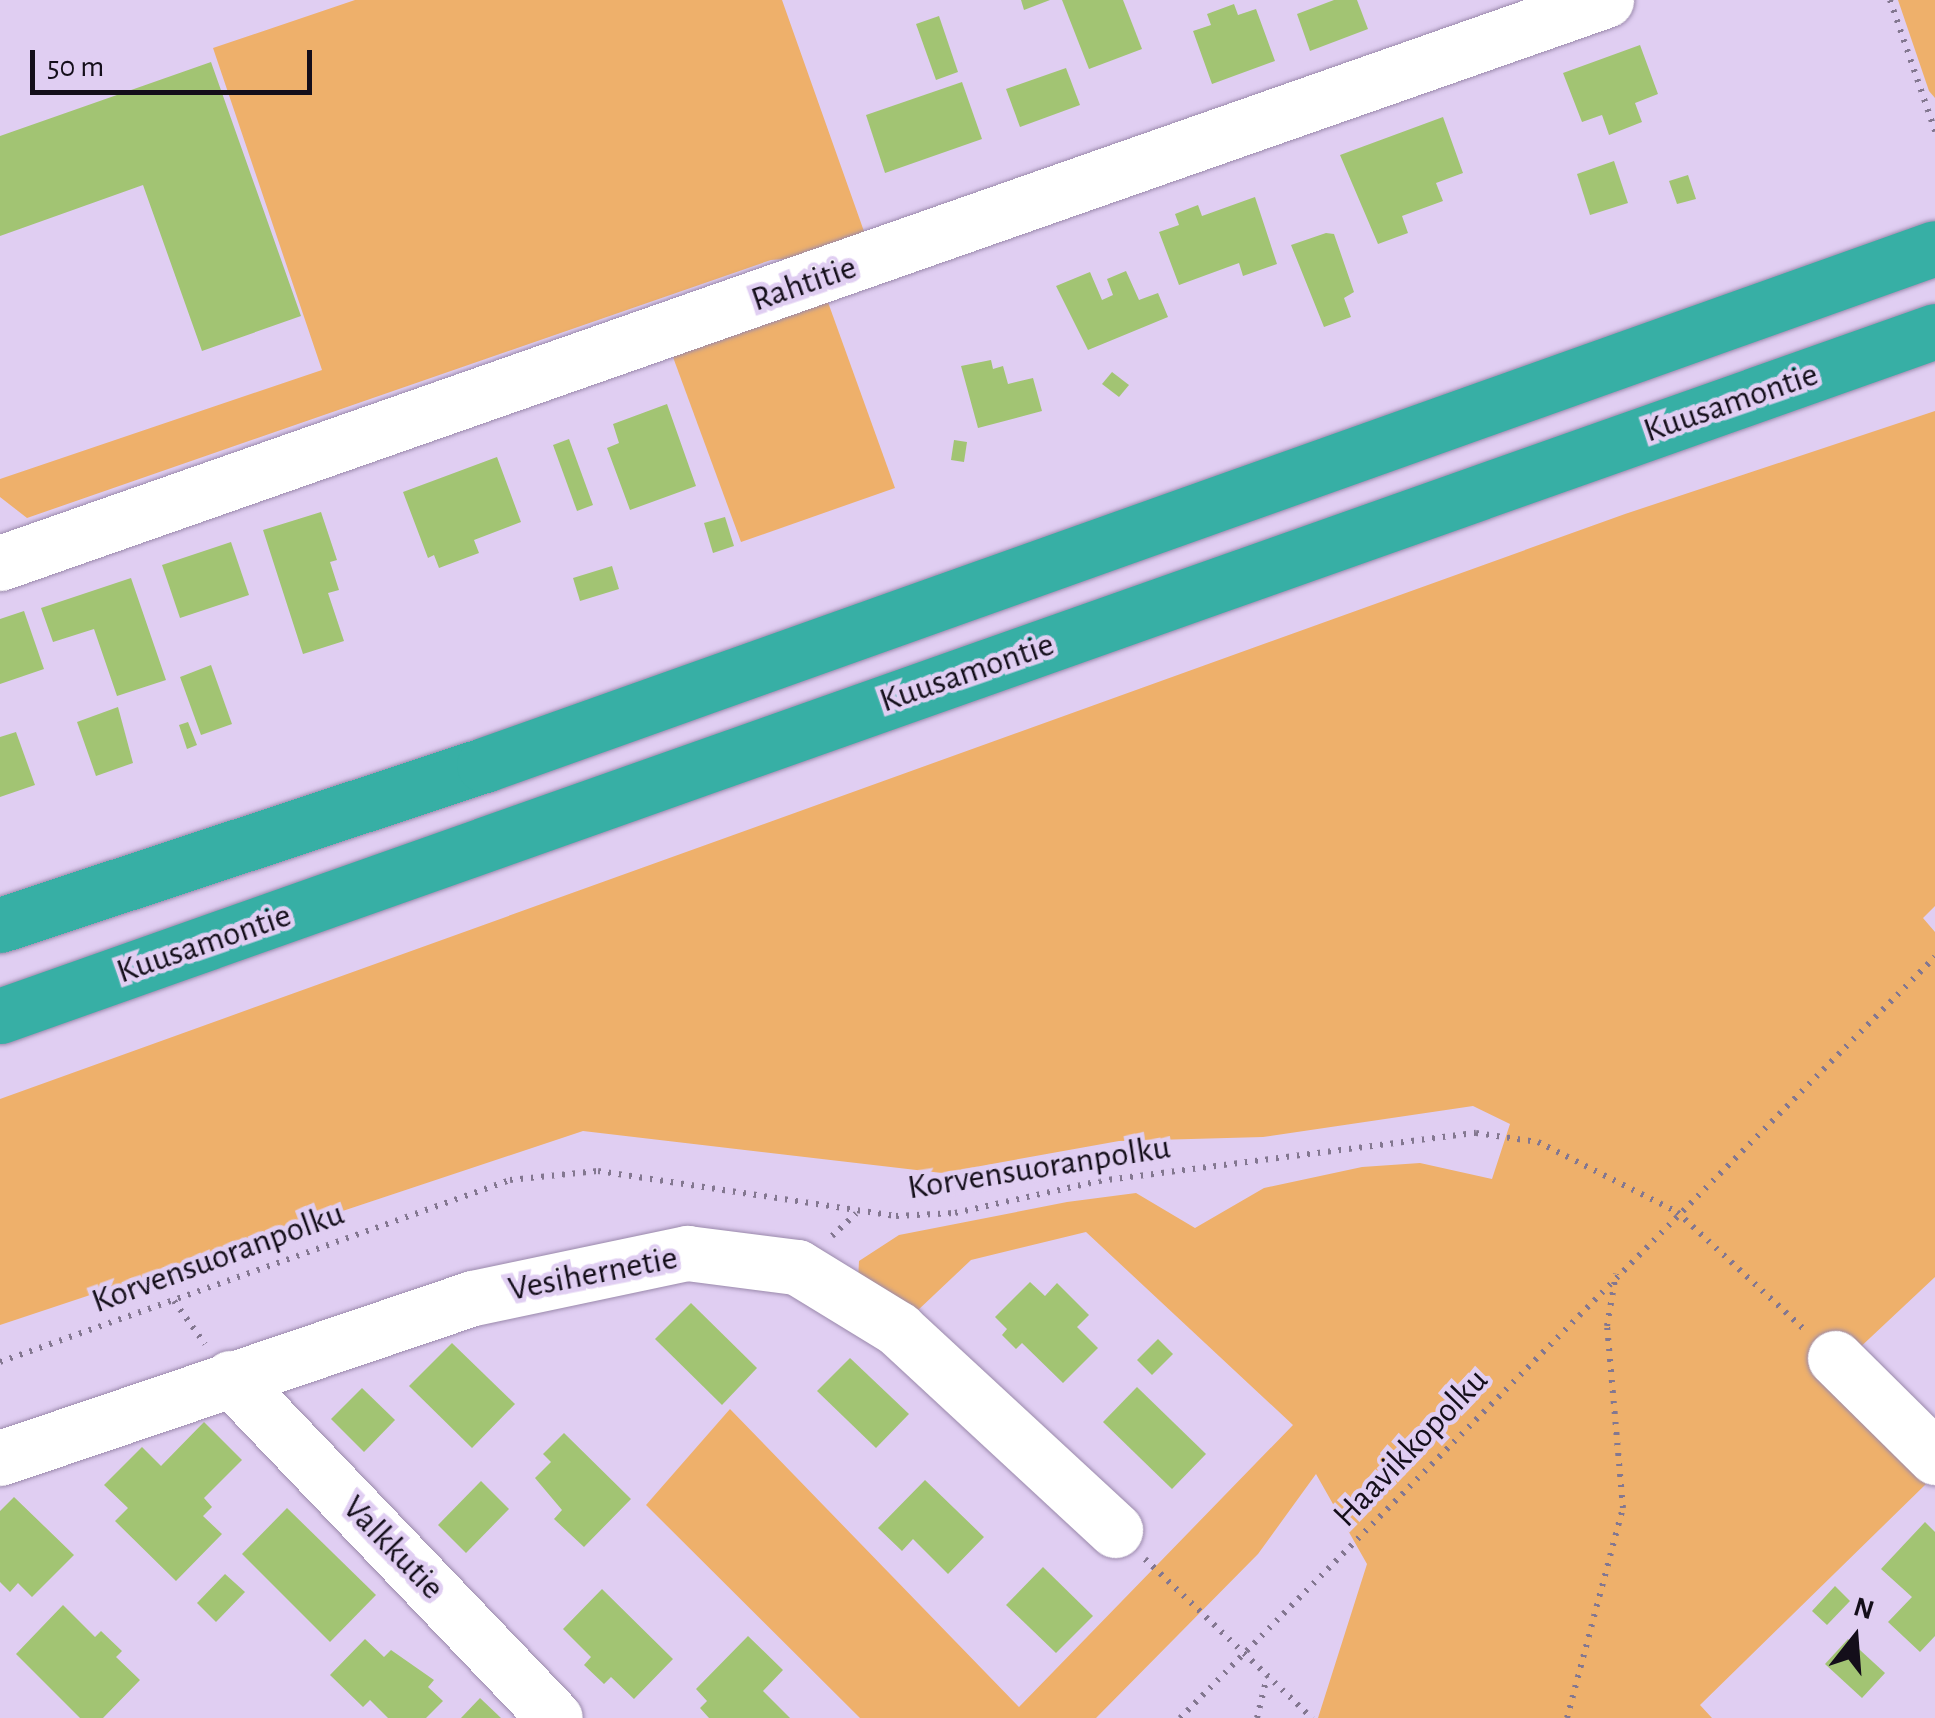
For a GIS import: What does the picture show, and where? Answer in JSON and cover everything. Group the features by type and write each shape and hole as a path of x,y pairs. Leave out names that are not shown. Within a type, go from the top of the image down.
{"highway":[{"path":"0,925 484,765 1935,248"},
{"name":"Kuusamontie","path":"0,1016 1935,331"}],"street":[{"name":"Rahtitie","path":"0,564 1606,0"},
{"name":"Vesihernetie","path":"0,1458 473,1298 687,1253 797,1268 898,1329 1115,1530"},
{"path":"1835,1358 1935,1457"},
{"name":"Valkkutie","path":"230,1378 555,1718"}],"path":[{"path":"1890,0 1935,130"},
{"path":"1676,1212 1935,956"},
{"name":"Korvensuoranpolku","path":"0,1362 510,1180 598,1172 896,1216 956,1213 1098,1181 1476,1133 1538,1142 1676,1212 1835,1358"},
{"name":"Haavikkopolku","path":"1180,1718 1676,1212"},
{"path":"1566,1718 1624,1508 1607,1326 1616,1274"},
{"path":"1115,1530 1312,1718"},
{"path":"1257,1718 1267,1676"}],"shaded area":[{"path":"355,0 782,0 866,237 812,257 771,260 27,518 0,497 0,479 322,370 213,48"},
{"path":"1898,0 1935,0 1935,98 1929,91"},
{"path":"825,294 895,488 741,542 670,349"},
{"path":"1935,411 1935,906 1923,918 1935,932 1935,1277 1822,1383 1926,1484 1700,1705 1712,1718 1318,1718 1367,1564 1316,1474 1258,1554 1096,1718 860,1718 646,1505 730,1409 1019,1707 1293,1425 1086,1232 971,1260 898,1329 857,1301 859,1261 899,1235 1067,1202 1136,1193 1195,1228 1264,1188 1362,1167 1420,1163 1492,1179 1510,1124 1473,1106 1263,1137 1119,1141 942,1173 583,1131 0,1325 0,1099 1625,514"}],"building":[{"path":"1021,0 1050,0 1024,10"},
{"path":"1062,0 1123,0 1142,49 1089,69"},
{"path":"1334,0 1357,0 1368,29 1310,51 1297,14"},
{"path":"1234,4 1238,15 1256,9 1275,61 1212,84 1193,31 1211,25 1207,14"},
{"path":"939,16 958,72 936,80 916,24"},
{"path":"1640,45 1658,94 1635,103 1642,122 1609,135 1602,115 1582,122 1563,73"},
{"path":"211,62 301,316 202,351 143,185 0,236 0,136"},
{"path":"1066,68 1080,105 1020,127 1006,89"},
{"path":"962,82 982,139 885,173 866,115"},
{"path":"1443,117 1463,173 1436,183 1443,201 1402,216 1408,233 1378,244 1340,155"},
{"path":"1614,161 1628,203 1590,215 1577,174"},
{"path":"1688,175 1696,199 1677,204 1669,181"},
{"path":"1255,197 1277,264 1243,276 1239,263 1179,285 1159,232 1179,225 1175,214 1198,205 1202,216"},
{"path":"1334,234 1354,292 1344,298 1351,317 1324,327 1291,245"},
{"path":"1126,271 1139,300 1158,293 1168,317 1088,350 1056,286 1090,272 1102,300 1113,295 1107,279"},
{"path":"991,360 993,369 1003,366 1008,384 1033,378 1042,411 978,428 961,366"},
{"path":"1112,372 1129,385 1119,397 1102,384"},
{"path":"667,404 696,486 630,510 607,448 619,443 613,424"},
{"path":"569,439 593,505 577,511 553,445"},
{"path":"954,440 967,442 964,462 951,460"},
{"path":"497,457 521,522 474,540 479,553 439,568 434,555 428,558 403,492"},
{"path":"321,512 337,560 330,562 339,590 328,593 344,641 303,654 263,530"},
{"path":"725,517 734,546 713,553 704,523"},
{"path":"231,542 249,595 180,618 162,565"},
{"path":"612,566 619,589 580,601 573,578"},
{"path":"131,578 166,680 117,696 94,629 53,642 41,608"},
{"path":"24,611 44,669 0,684 0,619"},
{"path":"211,665 232,724 201,735 180,677"},
{"path":"118,707 133,763 96,776 77,722"},
{"path":"188,722 197,745 187,749 179,725"},
{"path":"16,732 35,785 0,797 0,737"},
{"path":"1030,1282 1045,1296 1057,1283 1089,1315 1077,1327 1098,1348 1063,1383 1022,1343 1016,1349 1002,1335 1007,1329 995,1317"},
{"path":"691,1303 757,1368 722,1405 655,1339"},
{"path":"1158,1339 1173,1354 1152,1375 1137,1360"},
{"path":"452,1343 515,1404 472,1448 409,1386"},
{"path":"850,1358 909,1414 876,1448 817,1391"},
{"path":"1137,1387 1206,1454 1172,1489 1103,1422"},
{"path":"362,1388 395,1420 364,1452 331,1419"},
{"path":"204,1422 242,1460 204,1498 212,1507 203,1516 222,1534 176,1581 115,1521 128,1508 104,1485 142,1447 161,1466"},
{"path":"564,1433 631,1499 584,1547 554,1519 562,1510 535,1478 551,1462 543,1454"},
{"path":"925,1480 984,1537 948,1574 913,1539 902,1551 878,1528"},
{"path":"481,1481 509,1509 466,1553 438,1525"},
{"path":"14,1497 74,1555 32,1597 18,1583 10,1592 0,1582 0,1511"},
{"path":"287,1508 376,1595 330,1642 242,1554"},
{"path":"1925,1522 1935,1532 1935,1636 1920,1652 1888,1622 1912,1597 1881,1569"},
{"path":"1043,1567 1093,1616 1056,1653 1006,1605"},
{"path":"225,1574 245,1592 216,1622 197,1603"},
{"path":"1835,1586 1850,1601 1827,1625 1812,1611"},
{"path":"602,1589 673,1659 634,1699 611,1677 604,1684 584,1665 591,1657 563,1629"},
{"path":"63,1605 95,1637 101,1631 122,1651 116,1657 140,1680 103,1718 80,1718 16,1654"},
{"path":"748,1636 783,1670 763,1691 790,1718 709,1718 700,1708 707,1701 696,1689"},
{"path":"365,1639 384,1657 391,1650 434,1680 428,1687 443,1701 426,1718 388,1718 370,1700 363,1707 330,1675"},
{"path":"1848,1639 1885,1673 1862,1698 1825,1664"},
{"path":"480,1698 501,1718 461,1718"}]}
